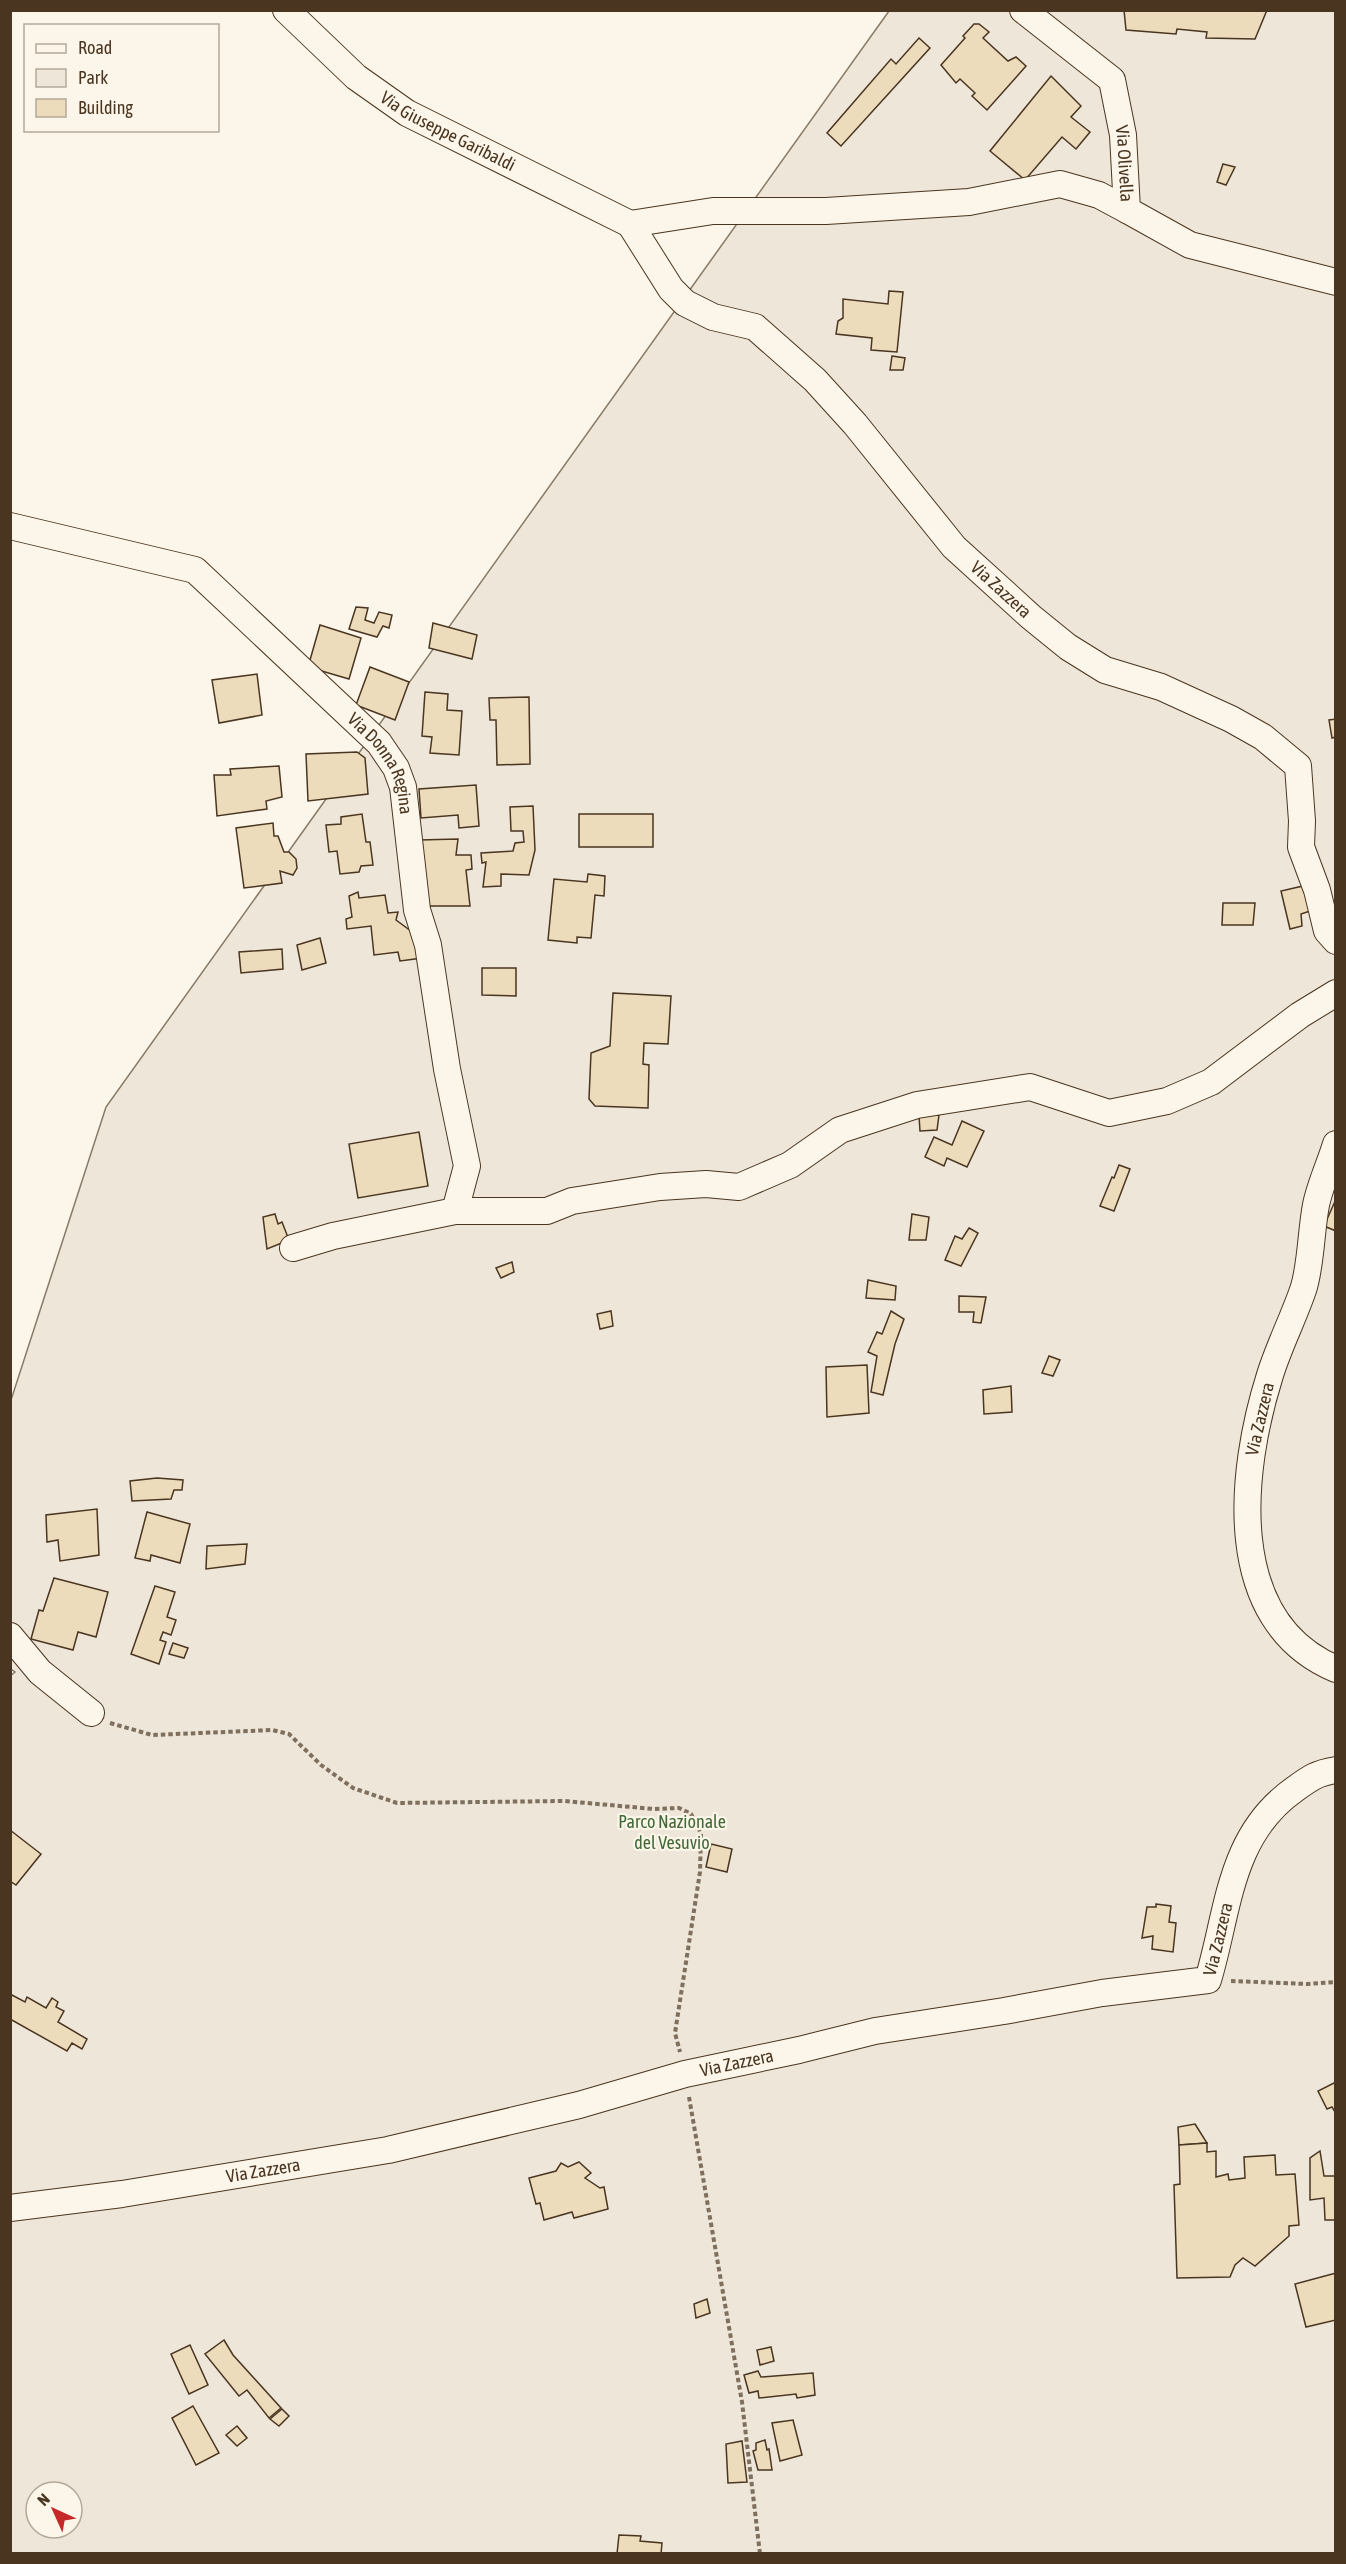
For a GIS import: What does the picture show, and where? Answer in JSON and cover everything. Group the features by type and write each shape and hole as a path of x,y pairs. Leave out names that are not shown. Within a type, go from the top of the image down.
{"street":[{"name":"Via Giuseppe Garibaldi","path":"286,10 356,77 407,113 630,224"},
{"name":"Via Olivella","path":"1023,10 1112,80 1124,135 1127,210 1190,245 1335,282"},
{"path":"630,224 713,212 826,211 969,202 1060,184 1099,195 1127,210"},
{"name":"Via Zazzera","path":"630,224 671,289 685,303 713,317 755,327 815,380 855,424 954,547 1031,617 1068,647 1105,670 1161,687 1232,719 1263,737 1298,766 1302,821 1301,847 1317,890 1327,931 1335,941"},
{"name":"Via Donna Regina","path":"10,526 195,570 379,744 396,768 403,787 417,910 428,945 447,1069 467,1166 455,1211"},
{"path":"293,1248 333,1236 455,1211 547,1211 572,1200 660,1187 706,1184 739,1187 790,1165 840,1130 917,1105 1030,1087 1109,1113 1167,1101 1211,1082 1300,1015 1335,993"},
{"name":"Via Zazzera","path":"1335,1144 1317,1202 1304,1288 1270,1374 1253,1436 1246,1508 1252,1557 1258,1583 1269,1609 1288,1637 1316,1660 1335,1669"},
{"path":"10,1636 40,1672 91,1713"},
{"name":"Via Zazzera","path":"10,2208 122,2194 388,2150 579,2105 685,2074 800,2050 875,2031 1102,1993 1208,1980 1220,1941 1227,1898 1236,1866 1249,1838 1277,1801 1317,1773 1335,1770"}],"path":[{"path":"91,1713 114,1726 152,1735 272,1730 289,1734 321,1765 352,1788 397,1803 564,1801 654,1809 679,1808 691,1814 700,1833 700,1872 675,2033 685,2074 742,2402 760,2553"},
{"path":"1208,1980 1308,1984 1335,1982"}],"green space":[{"name":"Parco Nazionale del Vesuvio","path":"889,11 1335,11 1335,2553 11,2553 10,1676 15,1672 11,1669 11,1400 106,1107"}],"building":[{"path":"1124,10 1267,10 1255,39 1206,38 1207,32 1177,29 1176,34 1126,30"},
{"path":"974,24 979,24 989,32 983,38 1008,61 1016,57 1026,66 987,110 972,96 975,93 960,79 956,83 941,65"},
{"path":"919,38 930,48 841,146 827,133 891,59 896,64"},
{"path":"1051,76 1081,106 1071,117 1090,132 1076,149 1062,137 1025,180 990,151"},
{"path":"1223,164 1235,167 1226,185 1217,182"},
{"path":"889,291 903,292 897,352 871,350 872,338 836,334 838,321 843,318 843,299 888,304"},
{"path":"892,356 905,358 903,370 890,370"},
{"path":"356,607 368,608 365,620 374,623 379,612 392,615 389,628 383,626 377,637 349,629"},
{"path":"433,623 477,635 472,659 429,648"},
{"path":"320,625 361,638 349,679 308,667"},
{"path":"370,667 409,682 395,720 356,705"},
{"path":"257,674 262,715 219,723 212,680"},
{"path":"425,692 448,694 447,710 462,711 459,755 430,753 432,737 422,736"},
{"path":"529,697 530,764 497,765 496,720 490,720 489,698"},
{"path":"1336,719 1336,737 1332,738 1329,720"},
{"path":"357,752 365,758 368,794 308,801 306,754"},
{"path":"279,766 282,797 266,801 267,809 217,816 214,775 231,775 230,769"},
{"path":"476,785 479,826 459,828 458,815 421,818 419,789"},
{"path":"533,806 535,850 529,875 501,874 501,886 483,887 486,862 482,863 481,853 513,851 515,843 524,842 523,831 511,831 510,807"},
{"path":"362,814 366,842 370,842 373,865 361,866 359,872 340,874 337,851 329,852 326,825 341,824 341,817"},
{"path":"579,814 653,814 653,847 579,847"},
{"path":"273,823 274,836 278,836 284,852 289,852 296,859 297,868 293,875 280,871 282,883 244,888 236,828"},
{"path":"458,839 456,855 471,855 472,869 466,870 470,906 421,906 419,840"},
{"path":"588,874 605,876 604,896 595,895 591,938 577,937 577,943 548,940 554,879 587,882"},
{"path":"1303,886 1310,911 1301,914 1302,926 1290,929 1281,891"},
{"path":"358,892 359,898 385,895 388,913 398,912 396,920 419,937 422,958 400,961 398,952 374,955 371,926 347,929 346,919 352,917 349,896"},
{"path":"1223,903 1255,903 1253,925 1222,925"},
{"path":"320,938 326,963 302,970 297,945"},
{"path":"282,949 283,969 241,973 239,952"},
{"path":"482,968 516,968 516,996 482,995"},
{"path":"613,993 671,996 668,1044 644,1043 643,1064 649,1065 648,1108 595,1106 589,1099 591,1053 610,1046"},
{"path":"939,1115 937,1130 920,1131 919,1116"},
{"path":"962,1121 984,1131 967,1167 947,1158 944,1166 925,1157 934,1137 952,1145"},
{"path":"419,1132 428,1186 358,1198 349,1144"},
{"path":"1119,1165 1130,1169 1114,1211 1100,1206"},
{"path":"1336,1199 1336,1231 1324,1226"},
{"path":"275,1214 278,1224 282,1222 289,1240 267,1249 263,1217"},
{"path":"912,1214 929,1217 926,1240 909,1240"},
{"path":"969,1228 978,1233 961,1266 945,1260 955,1236 962,1239"},
{"path":"512,1262 514,1272 501,1278 496,1268"},
{"path":"868,1280 896,1286 895,1300 866,1298"},
{"path":"959,1296 986,1297 981,1323 973,1322 974,1312 959,1312"},
{"path":"611,1311 613,1326 600,1329 597,1314"},
{"path":"891,1311 904,1319 895,1344 883,1395 871,1392 877,1356 868,1352 877,1332 882,1334"},
{"path":"1049,1356 1060,1360 1053,1376 1042,1373"},
{"path":"867,1365 869,1413 827,1417 826,1367"},
{"path":"1011,1386 1012,1412 984,1414 983,1390"},
{"path":"157,1478 183,1480 182,1490 174,1490 171,1499 132,1501 130,1481"},
{"path":"97,1509 99,1555 60,1561 58,1540 47,1542 46,1515"},
{"path":"147,1512 190,1524 180,1563 151,1555 150,1561 135,1558"},
{"path":"247,1544 245,1564 206,1569 207,1546"},
{"path":"54,1578 108,1592 96,1637 78,1632 73,1650 31,1639 39,1610 43,1611"},
{"path":"155,1586 175,1592 167,1617 176,1620 171,1635 163,1632 160,1640 166,1642 159,1664 131,1654"},
{"path":"173,1643 188,1648 184,1658 169,1654"},
{"path":"10,1830 41,1854 16,1885 10,1881"},
{"path":"711,1844 732,1849 727,1872 706,1867"},
{"path":"1156,1904 1171,1906 1169,1922 1176,1923 1173,1952 1152,1949 1153,1936 1142,1938 1147,1907 1156,1907"},
{"path":"10,1994 25,2002 27,1997 46,2008 52,1998 58,2002 56,2007 64,2011 58,2022 87,2039 82,2049 72,2043 67,2051 10,2019"},
{"path":"1336,2082 1336,2114 1332,2107 1327,2109 1318,2091"},
{"path":"1195,2124 1207,2143 1179,2145 1178,2127"},
{"path":"1207,2143 1207,2152 1216,2151 1216,2177 1228,2174 1229,2180 1245,2178 1244,2157 1275,2155 1276,2175 1295,2174 1299,2225 1289,2226 1289,2236 1255,2266 1243,2258 1235,2265 1230,2277 1177,2278 1174,2185 1180,2184 1179,2145"},
{"path":"1320,2151 1324,2176 1336,2176 1336,2220 1325,2220 1324,2198 1310,2200 1310,2158"},
{"path":"579,2162 591,2173 585,2178 600,2188 604,2187 608,2209 574,2218 572,2212 544,2220 540,2203 536,2204 529,2178 556,2171 561,2163 568,2167"},
{"path":"1336,2273 1336,2320 1306,2327 1295,2284"},
{"path":"707,2299 710,2313 696,2318 694,2304"},
{"path":"224,2340 233,2355 281,2408 269,2418 247,2390 239,2396 205,2354"},
{"path":"190,2345 208,2385 189,2394 171,2354"},
{"path":"771,2347 774,2361 760,2365 757,2350"},
{"path":"758,2371 761,2377 813,2373 815,2395 797,2398 796,2394 759,2398 758,2391 749,2393 744,2375"},
{"path":"193,2406 219,2453 196,2465 172,2418"},
{"path":"282,2409 289,2416 279,2426 270,2419"},
{"path":"793,2420 802,2455 780,2461 772,2423"},
{"path":"237,2426 247,2438 237,2446 226,2435"},
{"path":"765,2440 767,2450 769,2449 772,2470 758,2470 753,2451 756,2450 756,2443"},
{"path":"742,2441 747,2482 728,2483 726,2444"},
{"path":"619,2535 641,2536 640,2541 662,2543 661,2554 617,2554"}]}
